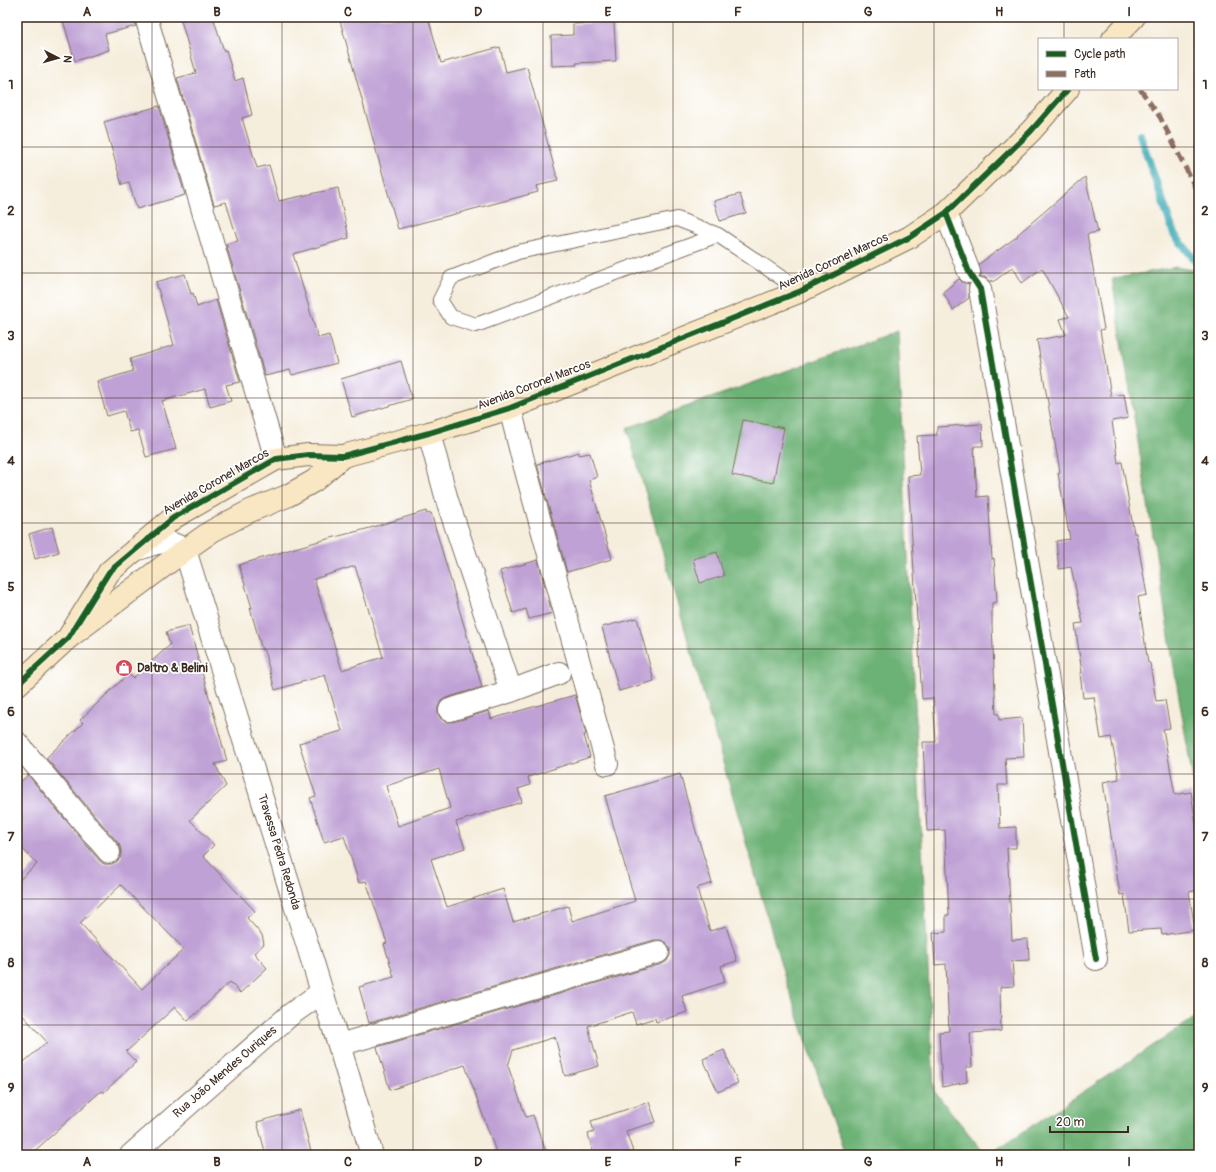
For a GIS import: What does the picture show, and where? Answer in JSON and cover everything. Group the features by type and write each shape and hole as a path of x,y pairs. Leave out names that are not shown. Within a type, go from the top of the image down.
{"main road":[{"path":"1114,38 1134,17"},
{"name":"Avenida Coronel Marcos","path":"68,638 109,572 173,518 276,459 308,455 343,456 510,408 801,291 910,237 946,213 1031,131 1067,90"},
{"name":"Avenida Coronel Marcos","path":"17,685 68,638 212,531 287,496 314,481 343,456"}],"street":[{"path":"146,17 276,459"},
{"path":"946,213 975,281 1096,959"},
{"path":"510,408 522,460 607,764"},
{"path":"429,432 447,500 511,691"},
{"path":"135,550 157,542 167,542 178,545 185,550"},
{"name":"Travessa Pedra Redonda","path":"185,550 372,1155"},
{"path":"450,710 511,691 559,673"},
{"path":"17,743 109,852"},
{"path":"339,1045 658,952"},
{"name":"Rua João Mendes Ouriques","path":"131,1155 290,1015 322,992"}],"lane":[{"path":"718,235 476,325 451,317 440,300 451,278 518,252 677,219 718,235 801,291"}],"green space":[{"path":"1176,267 1199,271 1199,815 1112,279"},
{"path":"897,331 934,1091 986,1155 845,1155 784,975 627,428"},
{"path":"1199,1015 1199,1155 988,1155"}],"building":[{"path":"62,17 134,17 136,26 105,34 109,50 75,61"},
{"path":"180,17 213,17 224,51 226,50 235,81 243,78 252,115 242,118 257,168 269,165 279,201 338,188 349,238 293,254 318,338 329,335 337,363 292,375 290,370 265,376 226,244 238,241 226,202 214,205 177,78 196,73"},
{"path":"339,17 428,17 441,63 500,47 506,72 527,67 558,181 536,186 538,192 398,229"},
{"path":"614,22 616,61 552,66 551,36 573,35 573,24"},
{"path":"159,106 185,195 137,209 129,183 122,185 104,122"},
{"path":"1085,177 1098,232 1087,234 1104,329 1100,330 1111,396 1124,394 1128,418 1112,421 1118,463 1122,462 1134,533 1136,533 1147,595 1138,597 1148,663 1150,663 1156,701 1165,700 1170,728 1163,729 1175,795 1191,792 1199,843 1199,890 1189,892 1195,930 1162,935 1161,929 1129,931 1124,894 1120,895 1103,782 1119,779 1111,737 1101,739 1094,697 1083,698 1080,673 1082,673 1075,624 1083,623 1071,567 1059,569 1056,541 1070,539 1037,340 1066,335 1060,319 1069,317 1042,268 1022,283 1013,267 993,282 992,280 990,282 985,277 980,277 981,274 979,264 1018,236 1017,235"},
{"path":"740,194 746,213 720,221 714,201"},
{"path":"185,274 197,307 216,300 240,382 226,385 231,401 210,407 205,389 162,401 176,449 146,457 138,430 130,432 124,411 107,416 97,382 133,371 130,359 174,345 156,282"},
{"path":"959,279 962,282 969,284 969,298 953,310 943,292"},
{"path":"401,361 412,399 352,417 341,379"},
{"path":"743,420 784,428 773,483 732,475"},
{"path":"982,424 983,446 974,446 977,497 988,496 992,559 994,558 997,602 992,603 992,626 996,714 999,714 999,720 1022,718 1024,757 1005,758 1007,785 998,785 1000,828 1016,827 1016,848 1007,848 1012,940 1028,939 1029,960 1012,961 1014,986 1000,987 1001,1031 970,1033 972,1067 966,1067 967,1082 942,1087 939,1032 949,1031 946,964 935,965 933,933 946,932 946,915 949,915 945,830 927,831 923,742 936,742 933,698 922,699 908,476 920,475 917,436 937,435 937,427"},
{"path":"579,452 579,455 590,453 597,477 589,480 612,559 567,572 537,464"},
{"path":"426,511 427,514 431,513 482,687 446,698 441,701 438,708 438,714 441,719 447,722 453,722 489,711 491,719 575,695 586,734 584,735 590,757 528,777 530,785 518,789 522,802 456,822 465,848 431,859 447,907 503,889 513,922 568,906 572,921 635,901 605,796 680,774 712,883 697,888 703,909 710,931 726,926 737,961 721,966 725,982 682,996 687,1012 656,1022 655,1018 636,1024 632,1012 588,1026 599,1066 565,1076 555,1037 513,1050 508,1066 526,1117 533,1115 547,1155 497,1155 465,1065 390,1090 377,1047 662,964 667,961 670,955 670,948 661,940 654,940 369,1023 359,987 394,977 384,944 387,943 366,881 359,883 344,836 324,842 310,798 316,796 299,743 342,731 325,675 275,690 264,650 262,650 250,608 252,608 239,565 312,543 370,528","holes":["355,566 383,657 342,670 314,579","439,769 450,808 398,826 386,786"]},
{"path":"52,527 59,552 35,559 29,534"},
{"path":"717,552 724,576 700,583 693,559"},
{"path":"538,560 552,613 529,619 526,609 513,613 500,571"},
{"path":"637,618 654,681 619,691 602,627"},
{"path":"189,626 227,761 215,764 226,786 190,820 214,845 203,856 255,911 247,918 262,935 264,944 254,953 267,968 240,993 230,982 188,1021 175,1007 126,1052 136,1062 103,1093 101,1091 30,1155 17,1155 17,1068 47,1042 17,1009 17,882 37,864 17,843 17,785 28,775 99,860 104,864 111,864 121,857 119,844 46,758 83,723 80,720 128,674 133,678 170,645 166,632","holes":["121,885 184,949 142,989 80,923"]},
{"path":"724,1050 738,1083 718,1092 703,1059"},
{"path":"649,1102 656,1122 626,1131 634,1155 594,1155 588,1134 594,1132 591,1121"},
{"path":"300,1110 312,1155 266,1155 257,1122"}],"waterway":[{"path":"1140,135 1174,234 1199,265"}],"marked path":[{"path":"1141,90 1160,117 1199,195"}],"cycle path":[{"path":"17,685 68,638 109,572 173,518 276,459 308,455 343,456 429,433 510,408 801,291 910,237 946,213 1031,131 1067,90"},
{"path":"946,213 969,272 980,289 1096,959"}],"place":[{"name":"Daltro & Belini","path":"124,668"}]}
